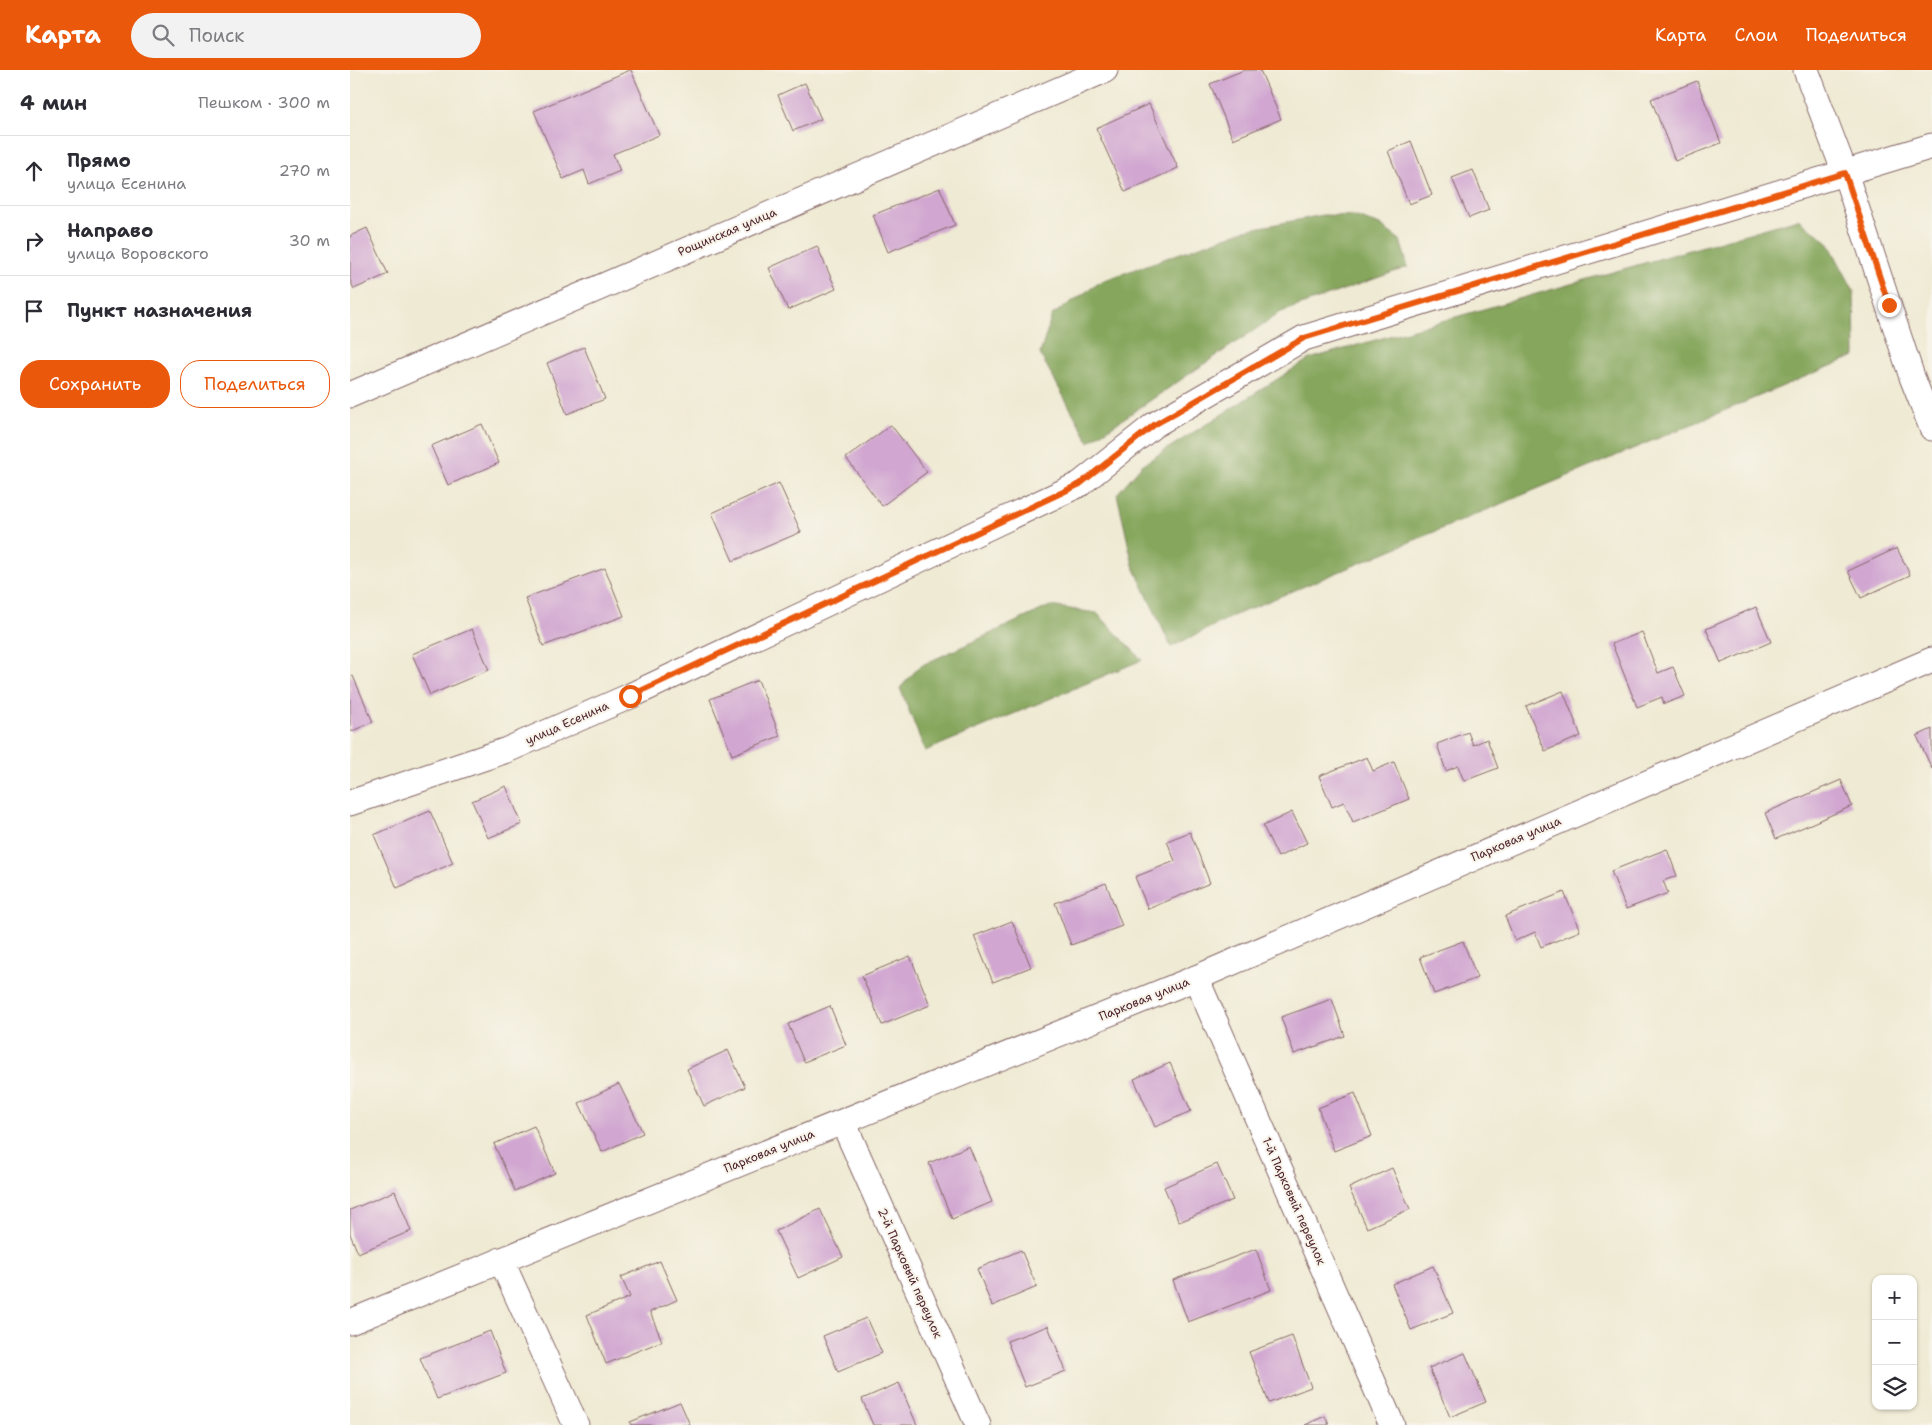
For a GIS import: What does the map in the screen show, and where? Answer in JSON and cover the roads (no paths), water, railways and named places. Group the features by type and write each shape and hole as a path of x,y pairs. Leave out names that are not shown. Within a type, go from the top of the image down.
{"street":[{"name":"Рощинская улица","path":"350,395 1105,70"},
{"path":"1806,70 1845,173 1912,377 1932,428"},
{"name":"улица Есенина","path":"350,803 507,750 639,691 1080,484 1154,425 1304,338 1932,146"},
{"name":"Парковая улица","path":"350,1322 1196,978 1932,660"},
{"name":"1-й Парковый переулок","path":"1196,978 1392,1425"},
{"name":"2-й Парковый переулок","path":"842,1122 978,1425"},
{"path":"501,1260 576,1425"}]}
